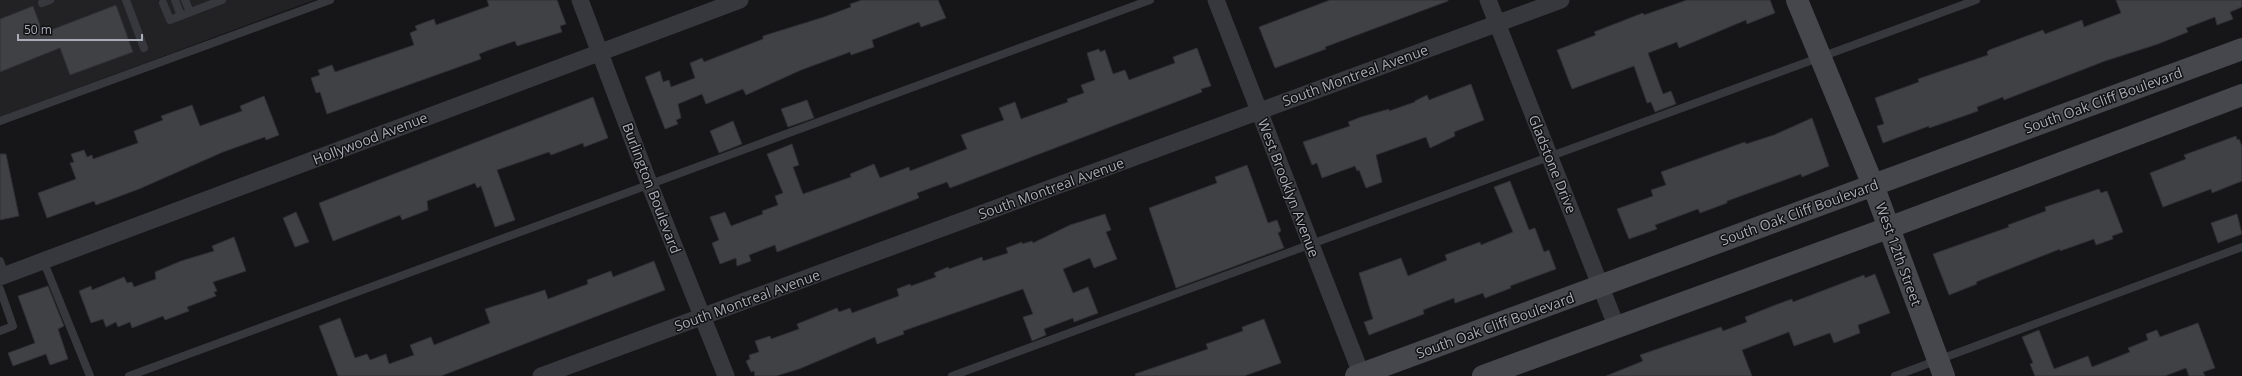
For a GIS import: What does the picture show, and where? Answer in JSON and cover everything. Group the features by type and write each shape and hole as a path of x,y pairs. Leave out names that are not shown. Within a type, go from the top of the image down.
{"street":[{"name":"Burlington Boulevard","path":"580,0 649,183 726,376"},
{"name":"Hollywood Avenue","path":"1,275 740,0"},
{"name":"West Brooklyn Avenue","path":"1216,0 1360,375"},
{"name":"Gladstone Drive","path":"1488,0 1496,24 1550,155 1617,328"},
{"name":"South Montreal Avenue","path":"541,376 1259,110 1561,0"},
{"name":"West 12th Street","path":"1797,0 1873,185 1941,368"},
{"name":"South Oak Cliff Boulevard","path":"1360,375 2242,49"},
{"path":"1482,376 1888,228 2242,95"}],"lane":[{"path":"126,0 144,48"},
{"path":"175,0 181,16"},
{"path":"186,0 190,12"},
{"path":"0,121 330,0"},
{"path":"129,376 649,183 1150,0"},
{"path":"952,376 1550,155 1976,0"},
{"path":"163,3 170,20 217,1"},
{"path":"1895,376 1941,368 2242,247"},
{"path":"43,260 90,376"},
{"path":"0,331 13,326 1,275"}],"shaded area":[{"path":"0,0 314,0 0,117"}],"building":[{"path":"487,0 557,0 566,24 560,26 562,32 517,46 515,41 489,50 479,54 481,59 327,114 320,92 316,93 311,78 320,75 318,70 332,65 335,72 414,45 410,33 417,30 415,26 434,19 436,25 489,6"},
{"path":"862,0 938,0 946,18 921,27 919,22 872,40 874,47 851,55 850,52 801,70 746,95 743,89 706,104 702,94 678,104 681,118 676,120 678,124 665,129 645,77 660,71 663,82 669,80 671,87 695,78 690,63 702,58 704,62 763,39 763,36 824,17 851,7 850,4"},
{"path":"1330,0 1448,1 1325,47 1326,49 1275,68 1259,27"},
{"path":"1687,0 1770,0 1775,13 1747,24 1746,20 1679,48 1677,42 1648,53 1663,94 1671,91 1676,104 1655,112 1651,102 1647,103 1634,66 1572,89 1557,50 1596,35 1594,32 1643,13 1644,15"},
{"path":"2116,0 2242,0 2242,7 2230,12 2233,19 2217,25 2215,17 2186,28 2188,32 2158,44 2105,61 2004,100 2003,97 1977,107 1978,111 1929,128 1929,126 1883,143 1877,126 1884,124 1875,98 1919,82 1918,79 1988,55 1987,52 1989,50 2043,30 2045,34 2082,20 2084,27 2121,13"},
{"path":"116,5 133,52 70,75 60,48 0,72 0,19 33,6 43,33"},
{"path":"1197,48 1211,86 1201,89 1202,92 950,188 947,182 917,193 919,198 777,252 775,245 749,255 751,261 737,266 736,258 720,264 712,243 719,240 710,217 725,212 731,226 763,214 762,211 778,205 775,196 783,193 767,154 792,144 799,165 793,167 803,194 851,177 850,174 874,164 880,178 909,167 910,171 967,149 961,135 1004,120 999,108 1015,102 1021,119 1068,102 1067,99 1084,93 1081,85 1095,80 1087,53 1099,49 1100,52 1105,50 1113,74 1125,70 1129,80 1175,63 1173,57"},
{"path":"1471,84 1484,120 1454,132 1455,136 1430,148 1426,137 1376,155 1382,182 1366,188 1359,170 1357,171 1355,166 1322,178 1317,163 1312,165 1303,142 1350,126 1348,122 1361,117 1389,109 1389,111 1415,102 1427,95 1429,100"},
{"path":"264,96 279,135 266,140 265,137 223,152 139,189 96,205 94,201 47,218 38,193 76,179 70,163 74,162 71,154 84,150 87,157 92,155 93,159 138,143 134,131 163,120 161,116 192,105 200,126 242,111 240,106"},
{"path":"593,97 608,138 584,147 583,143 551,155 549,152 497,170 515,220 495,227 481,186 477,188 475,183 427,201 428,210 402,220 400,215 333,241 319,203"},
{"path":"807,100 814,118 788,127 781,109"},
{"path":"1812,118 1829,166 1802,177 1801,174 1727,201 1727,203 1700,213 1698,209 1655,225 1657,229 1629,239 1617,209 1653,196 1651,190 1666,185 1661,172 1745,142 1746,144 1774,135"},
{"path":"733,121 742,144 719,153 710,131"},
{"path":"2236,136 2237,140 2239,139 2242,146 2242,181 2212,193 2211,189 2163,207 2150,173 2186,159 2184,155"},
{"path":"0,154 6,154 19,216 0,220"},
{"path":"1247,165 1268,223 1277,220 1281,231 1278,233 1284,248 1176,288 1149,208 1217,183 1215,177"},
{"path":"1510,181 1529,230 1535,228 1544,252 1549,250 1556,269 1510,286 1511,288 1485,298 1483,293 1455,303 1454,298 1423,310 1424,314 1369,335 1364,322 1373,319 1359,273 1401,258 1408,276 1447,260 1445,255 1480,242 1481,245 1513,232 1494,187"},
{"path":"2099,189 2101,193 2107,191 2123,232 2112,236 2113,239 2096,245 2094,239 2060,251 2060,249 1976,282 1977,284 1949,295 1933,254 2009,227 2008,225 2046,211 2045,207"},
{"path":"296,212 309,242 295,247 283,218"},
{"path":"1105,214 1111,230 1106,232 1117,259 1094,268 1090,258 1063,269 1073,293 1088,287 1098,313 1074,322 1073,318 1044,329 1046,335 1032,341 1023,317 1033,314 1023,289 903,331 904,334 877,344 875,337 799,369 776,376 755,376 754,371 751,372 746,361 750,359 749,355 759,352 755,341 770,336 771,339 799,329 797,324 837,308 839,312 850,308 852,313 899,296 897,289 910,284 911,286 936,277 934,273 948,267 949,269 982,257 983,261 1008,253 1006,248 1022,242 1022,244 1032,241 1033,243 1070,225"},
{"path":"2237,214 2242,234 2218,243 2211,223"},
{"path":"234,237 246,271 213,282 217,291 214,292 216,296 187,307 189,311 165,320 163,316 132,328 130,322 118,327 116,322 106,327 103,319 91,323 79,291 91,286 92,290 124,277 127,283 132,282 134,287 156,279 155,272 181,261 214,251 212,246"},
{"path":"654,261 665,290 441,376 338,376 319,326 340,318 355,358 367,354 370,360 386,354 389,364 414,355 410,345 431,337 434,345 490,323 485,309 545,290 548,299 588,284 587,280 611,271 613,277"},
{"path":"1875,274 1890,313 1858,325 1860,333 1834,343 1830,333 1794,346 1789,332 1742,350 1752,376 1606,376 1643,361 1640,355 1721,327 1723,331 1747,322 1745,317 1778,304 1792,299 1793,302 1864,275 1865,278"},
{"path":"48,286 64,326 58,329 68,359 50,365 46,354 13,366 8,353 35,343 18,296"},
{"path":"1264,319 1281,363 1244,376 1136,376 1135,374 1208,349 1206,344 1243,331 1242,327"},
{"path":"2198,323 2215,368 2203,372 2205,376 2189,376 2186,368 2165,376 2035,376 2030,364 2033,363 2022,337 2039,330 2054,369 2088,356 2092,367 2130,352 2128,348 2148,340 2146,334 2157,330 2160,337"}]}
